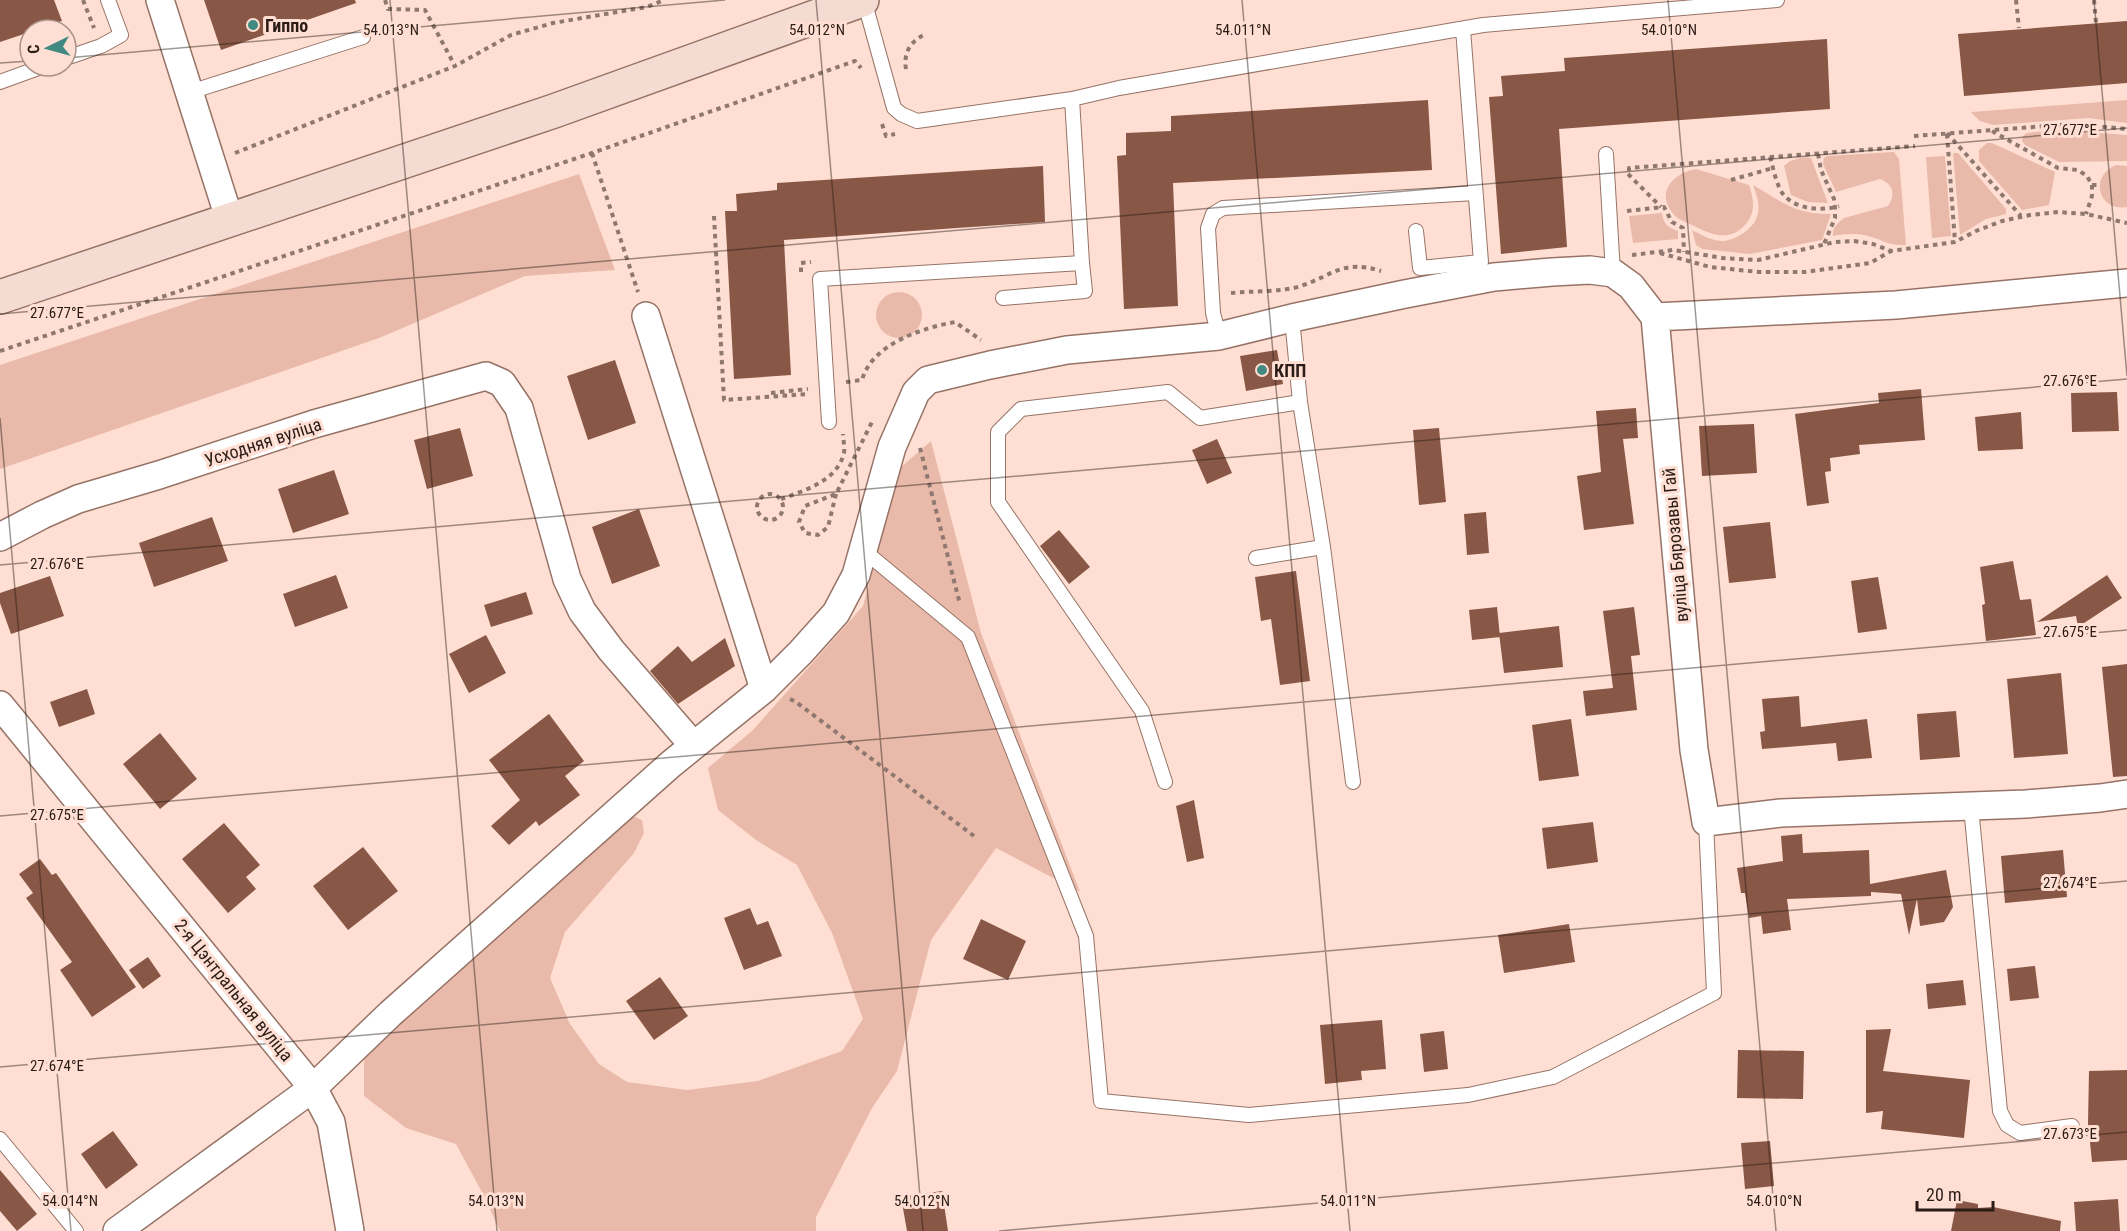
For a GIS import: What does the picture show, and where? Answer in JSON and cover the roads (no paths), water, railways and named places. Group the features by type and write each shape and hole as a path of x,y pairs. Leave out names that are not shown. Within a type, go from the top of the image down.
{"main road":[{"path":"0,297 554,111 863,0"}],"street":[{"path":"160,0 230,221"},
{"path":"117,1231 313,1088 390,1014 693,745 764,688 801,652 836,613 856,575 891,447 916,392 928,380 1067,350 1219,336 1292,318 1494,277 1590,270 1623,264 1631,286 1655,317 1896,305 2127,283"},
{"path":"646,316 764,688"},
{"name":"вуліца Бярозавы Гай","path":"1655,317 1694,750 1706,822"},
{"name":"Усходняя вуліца","path":"0,537 42,514 78,499 314,424 486,376 502,383 519,408 567,579 582,611 611,650 693,745"},
{"name":"2-я Цэнтральная вуліца","path":"0,705 313,1088 331,1122 350,1231"},
{"path":"1706,822 1781,813 1910,807 1971,807 2127,794"}],"lane":[{"path":"78,54 121,35 108,0"},
{"path":"863,0 894,108 917,121 1072,99 1119,88 1483,24 1777,0"},
{"path":"1416,231 1420,268 1481,262 1463,29"},
{"path":"190,92 363,38"},
{"path":"0,82 18,75"},
{"path":"1003,298 1085,291 1072,99"},
{"path":"1606,154 1623,264"},
{"path":"1219,336 1213,313 1208,228 1213,214 1223,208 1475,193"},
{"path":"829,422 820,279 1082,263"},
{"path":"1292,318 1300,402 1323,547 1353,782"},
{"path":"1165,782 1142,711 998,502 998,432 1021,409 1168,392 1200,418 1300,402"},
{"path":"1256,558 1323,547"},
{"path":"863,550 968,637 1086,936 1101,1101 1249,1115 1468,1095 1552,1077 1714,993 1706,822"},
{"path":"1971,807 2000,1111 2007,1125 2020,1133 2072,1126"},
{"path":"0,1139 76,1231"}],"place":[{"name":"Гиппо","path":"253,25"},
{"name":"КПП","path":"1262,370"}]}
